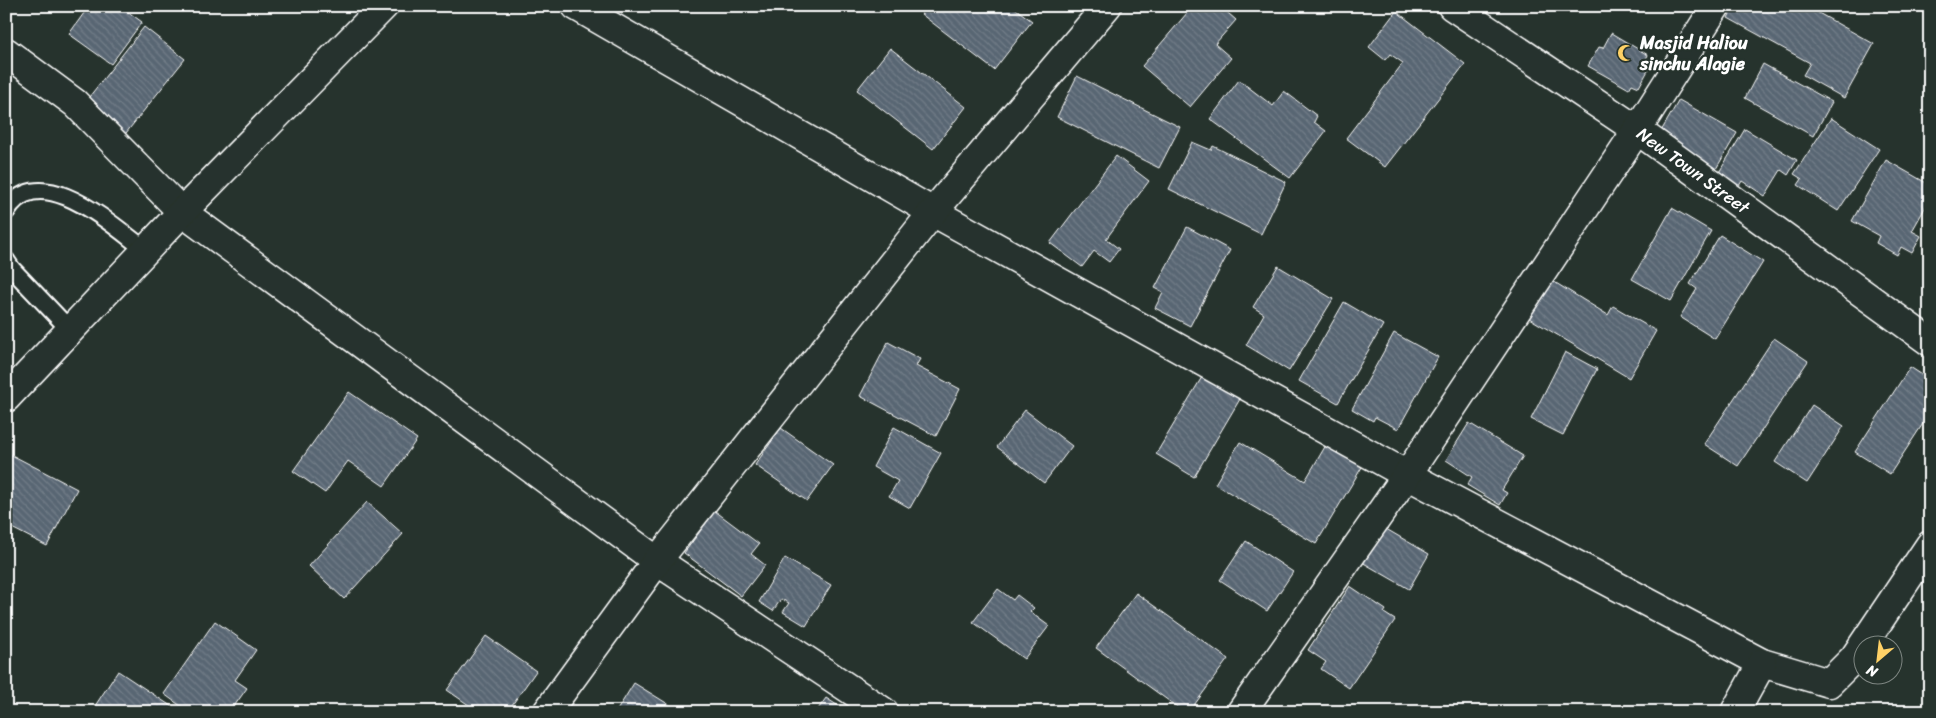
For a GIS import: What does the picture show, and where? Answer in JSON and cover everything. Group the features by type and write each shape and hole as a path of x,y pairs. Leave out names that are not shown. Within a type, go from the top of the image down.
{"street":[{"path":"6,398 182,212 384,6"},
{"path":"576,6 933,212 1407,474 1762,663 1829,683 1854,658 1930,545"},
{"path":"547,712 657,561 933,212 1107,6"},
{"name":"New Town Street","path":"1452,6 1637,130 1930,342"},
{"path":"1241,712 1407,474 1637,130 1716,6"},
{"path":"6,52 75,103 182,212 657,561 884,712"},
{"path":"1735,712 1762,663"}],"lane":[{"path":"6,212 10,204 27,192 50,190 76,200 147,250"},
{"path":"6,260 12,269 70,331"}],"building":[{"path":"89,6 120,6 142,22 111,64 69,34"},
{"path":"927,6 1012,6 1032,21 994,70 921,14"},
{"path":"1193,6 1220,6 1236,20 1215,44 1231,58 1190,107 1142,66"},
{"path":"1734,6 1806,6 1874,44 1844,98 1803,75 1810,63 1728,18"},
{"path":"1396,11 1465,64 1385,167 1346,138 1403,63 1390,54 1385,60 1369,47"},
{"path":"144,27 185,59 122,138 82,106"},
{"path":"1611,33 1648,55 1645,61 1651,65 1639,87 1632,84 1629,89 1588,66 1599,47 1603,48"},
{"path":"890,48 966,107 933,149 857,90"},
{"path":"1763,64 1832,102 1813,136 1745,98"},
{"path":"1077,76 1180,127 1159,168 1057,117"},
{"path":"1239,80 1273,106 1284,91 1317,116 1314,122 1326,131 1290,178 1210,119"},
{"path":"1679,100 1737,133 1713,174 1656,140"},
{"path":"1831,118 1879,149 1838,211 1798,185 1802,179 1794,174"},
{"path":"1745,129 1797,160 1788,175 1781,170 1765,196 1742,181 1735,192 1715,179"},
{"path":"1192,142 1211,150 1213,146 1286,182 1261,234 1169,189"},
{"path":"1116,156 1149,181 1106,239 1119,249 1109,262 1094,251 1082,267 1050,243"},
{"path":"1886,160 1930,185 1930,199 1912,231 1921,236 1912,253 1901,247 1897,255 1876,243 1879,236 1852,221"},
{"path":"1672,208 1711,231 1671,301 1632,279"},
{"path":"1187,227 1230,250 1190,326 1155,308 1163,292 1155,288"},
{"path":"1720,235 1763,262 1715,339 1680,317 1697,289 1690,284"},
{"path":"1278,266 1333,299 1289,371 1246,345 1264,314 1253,307"},
{"path":"1551,280 1608,315 1613,306 1656,331 1629,378 1529,318"},
{"path":"1344,302 1383,325 1338,403 1299,381"},
{"path":"1394,333 1438,357 1398,429 1375,417 1373,421 1352,409"},
{"path":"1774,338 1808,361 1738,466 1704,444"},
{"path":"888,342 920,359 916,366 960,389 936,436 860,396"},
{"path":"1565,352 1597,369 1563,435 1531,419"},
{"path":"1910,367 1930,380 1930,413 1890,474 1855,452"},
{"path":"1202,377 1240,399 1194,477 1156,454"},
{"path":"349,392 417,439 384,486 348,461 325,493 293,471"},
{"path":"1812,405 1844,426 1807,483 1775,462"},
{"path":"1025,410 1072,446 1044,483 997,447"},
{"path":"1469,423 1523,456 1502,490 1507,493 1500,505 1467,485 1472,477 1446,460"},
{"path":"894,427 941,453 910,508 889,496 898,481 873,467"},
{"path":"781,428 833,465 807,501 755,465"},
{"path":"1240,442 1305,481 1326,445 1362,467 1316,544 1215,484"},
{"path":"6,452 77,489 47,546 6,525"},
{"path":"367,502 403,534 344,599 309,566"},
{"path":"715,511 759,544 751,554 765,565 741,596 684,553"},
{"path":"1381,526 1429,554 1409,589 1360,561"},
{"path":"1246,541 1293,572 1267,611 1220,580"},
{"path":"785,558 831,585 806,626 783,612 789,603 781,599 773,611 759,602"},
{"path":"1350,586 1386,610 1384,613 1395,620 1349,688 1321,669 1326,662 1308,650"},
{"path":"998,589 1013,600 1017,595 1034,608 1030,612 1049,626 1024,659 973,622"},
{"path":"1136,593 1228,659 1189,712 1184,712 1096,648"},
{"path":"215,621 256,650 235,680 247,688 230,712 189,712 164,694"},
{"path":"486,636 536,671 507,712 479,712 447,690"},
{"path":"118,671 180,712 91,712"},
{"path":"634,683 681,712 616,712"},
{"path":"826,698 840,707 837,712 816,712"}],"place":[{"name":"Masjid Haliou sinchu Alagie","path":"1626,53"}]}
